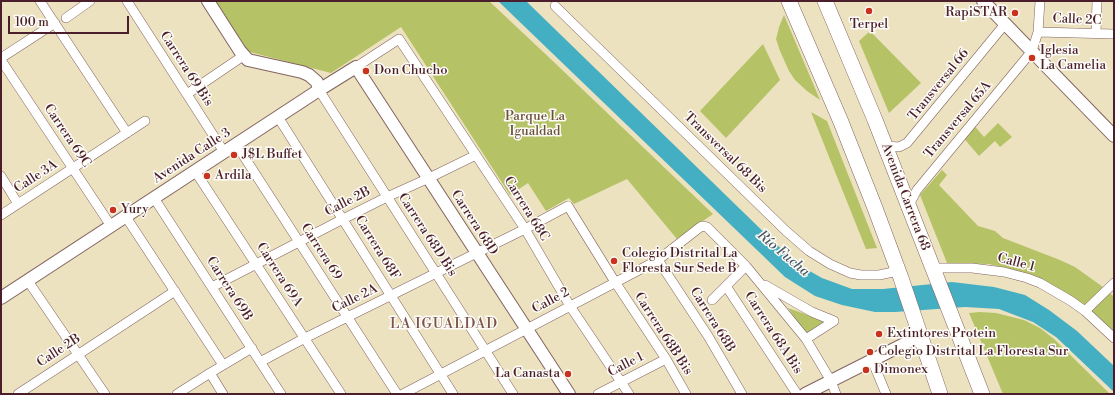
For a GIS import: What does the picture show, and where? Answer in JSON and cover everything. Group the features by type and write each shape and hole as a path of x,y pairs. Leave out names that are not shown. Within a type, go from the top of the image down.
{"main road":[{"path":"789,1 841,122 900,274 940,394"},
{"name":"Avenida Carrera 68","path":"825,1 982,394"}],"street":[{"path":"40,1 128,133"},
{"path":"66,18 90,1"},
{"name":"Carrera 69 Bis","path":"127,1 224,152"},
{"path":"208,1 243,56 252,62 302,72 309,75 317,82 319,90"},
{"path":"983,1 1114,136"},
{"path":"1032,51 1038,32 1040,1"},
{"path":"1096,33 1097,1"},
{"name":"Transversal 68 Bis","path":"555,6 790,235 809,251 830,264 850,273 866,275 900,274"},
{"path":"1,59 55,23"},
{"name":"Transversal 66","path":"884,146 898,147 907,143 1005,24"},
{"name":"Calle 2C","path":"1038,32 1114,34"},
{"name":"Avenida Calle 3","path":"1,298 278,116 399,39"},
{"name":"Carrera 68C","path":"399,39 525,230 570,306 629,394"},
{"name":"Transversal 65A","path":"908,207 917,190 1032,51"},
{"path":"187,94 243,56"},
{"name":"Carrera 69C","path":"1,59 111,226"},
{"name":"Carrera 68D","path":"356,67 569,394"},
{"name":"Carrera 68D Bis","path":"319,90 513,394"},
{"name":"Carrera 68F","path":"278,116 453,394"},
{"name":"Calle 3A","path":"1,215 145,121"},
{"name":"Carrera 69","path":"236,144 397,394"},
{"name":"Calle 2B","path":"212,287 387,197 476,155"},
{"name":"Carrera 69A","path":"195,171 341,394"},
{"path":"1,176 18,204"},
{"name":"Carrera 69B","path":"154,198 281,394"},
{"name":"Calle 2A","path":"260,362 304,338 525,230 568,206"},
{"name":"Carrera 68B Bis","path":"568,206 615,282 666,359 686,394"},
{"path":"126,217 224,365"},
{"name":"Calle 2","path":"403,394 658,260 702,226 708,227 746,266"},
{"name":"Carrera 68B","path":"658,260 708,336 742,394"},
{"path":"712,300 746,266 806,339 831,381 836,394"},
{"name":"Calle 1","path":"935,274 972,268 1014,274 1040,283 1085,311 1114,338"},
{"path":"28,281 105,394"},
{"path":"1085,311 1114,283"},
{"path":"762,284 812,312 834,322 806,339"},
{"name":"Carrera 68A Bis","path":"726,286 797,394"},
{"name":"Calle 2B","path":"18,394 175,291"},
{"path":"805,394 920,336"},
{"path":"177,394 252,348"},
{"name":"Calle 1","path":"598,394 666,359"},
{"path":"872,360 886,394"},
{"path":"210,373 223,394"}],"green space":[{"name":"Parque La Igualdad","path":"214,1 489,1 713,214 677,239 627,179 574,204 569,198 546,211 528,183 510,195 401,27 331,73 246,51"},
{"path":"784,15 820,100 795,80 780,51 776,39"},
{"path":"870,31 921,83 889,113 859,41"},
{"path":"763,44 780,80 726,138 700,111"},
{"path":"811,112 827,121 877,248 866,249"},
{"path":"972,123 984,137 998,123 1012,137 1000,147 995,141 979,156 961,135"},
{"path":"942,170 947,175 939,185 978,226 995,231 1003,238 1075,267 1103,287 1085,306 1062,290 1023,272 989,264 947,263 920,195"},
{"path":"1110,293 1114,297 1114,333 1090,311"},
{"path":"788,308 825,321 806,334"},
{"path":"969,313 996,313 1024,320 1040,328 1054,339 1110,394 1003,394"}],"water":[{"name":"Río Fucha","path":"498,1 526,1 799,265 822,278 852,289 883,289 952,282 994,287 1025,295 1049,310 1077,331 1114,366 1114,392 1056,337 1033,322 999,309 965,307 875,312 842,305 815,296 785,277"}],"place":[{"name":"Terpel","path":"869,11"},
{"name":"RapiSTAR","path":"1015,13"},
{"name":"Iglesia La Camelia","path":"1032,58"},
{"name":"Don Chucho","path":"366,71"},
{"name":"J$L Buffet","path":"234,155"},
{"name":"Ardila","path":"207,176"},
{"name":"Yury","path":"113,210"},
{"name":"Colegio Distrital La Floresta Sur Sede B","path":"614,261"},
{"name":"Extintores Protein","path":"879,334"},
{"name":"Colegio Distrital La Floresta Sur","path":"870,352"},
{"name":"Dimonex","path":"866,370"},
{"name":"La Canasta","path":"568,374"}],"district":[{"name":"LA IGUALDAD","path":"444,325"}]}
